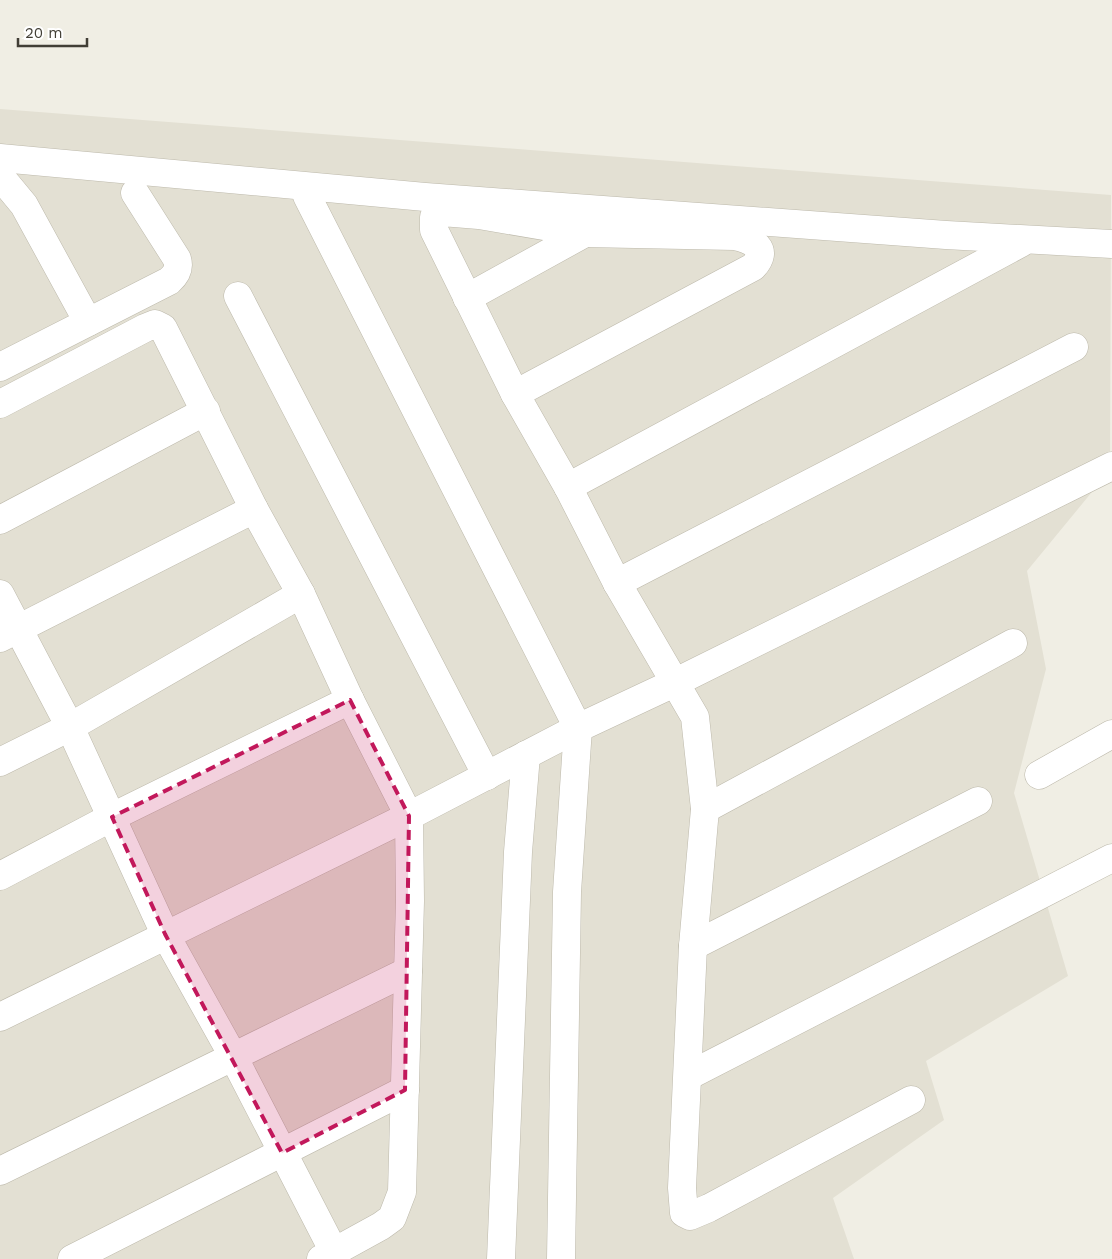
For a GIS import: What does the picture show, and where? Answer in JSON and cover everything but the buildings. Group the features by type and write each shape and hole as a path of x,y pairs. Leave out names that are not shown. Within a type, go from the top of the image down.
{"street":[{"path":"0,158 425,197 946,235 1112,244"},
{"path":"0,176 24,205 88,322"},
{"path":"0,368 169,281 177,272 177,259 135,193"},
{"path":"307,196 578,728 567,892 561,1259"},
{"path":"515,394 753,267 758,262 760,254 757,246 751,240 735,236 585,233 479,215 442,212 434,217 434,230 515,394 568,487 617,582 695,717 705,809 694,946 682,1188 683,1209 687,1216 709,1208 911,1100"},
{"path":"467,298 585,233"},
{"path":"568,487 1021,244"},
{"path":"238,296 487,776"},
{"path":"0,404 155,324 163,328 254,509 301,594 350,700 409,816 410,901 402,1192 392,1218 382,1226 328,1256 282,1153 233,1056 165,934 70,727 9,634 0,594"},
{"path":"617,582 1074,347"},
{"path":"0,520 206,411"},
{"path":"0,1018 165,934 409,816 578,728 674,683 1112,466"},
{"path":"9,634 254,509"},
{"path":"0,762 70,727 301,594"},
{"path":"705,809 1013,643"},
{"path":"0,876 112,817 350,700"},
{"path":"1039,775 1112,734"},
{"path":"501,1259 518,852 526,755"},
{"path":"694,946 978,801"},
{"path":"688,1076 1112,858"},
{"path":"0,1170 408,972"},
{"path":"72,1259 405,1090"}],"highlighted area":[{"path":"350,700 409,816 405,1090 282,1153 165,934 112,817"}],"shaded area":[{"path":"0,109 1111,195 1110,470 1027,571 1046,669 1014,793 1068,976 926,1061 944,1120 833,1198 854,1259 0,1259"}]}
